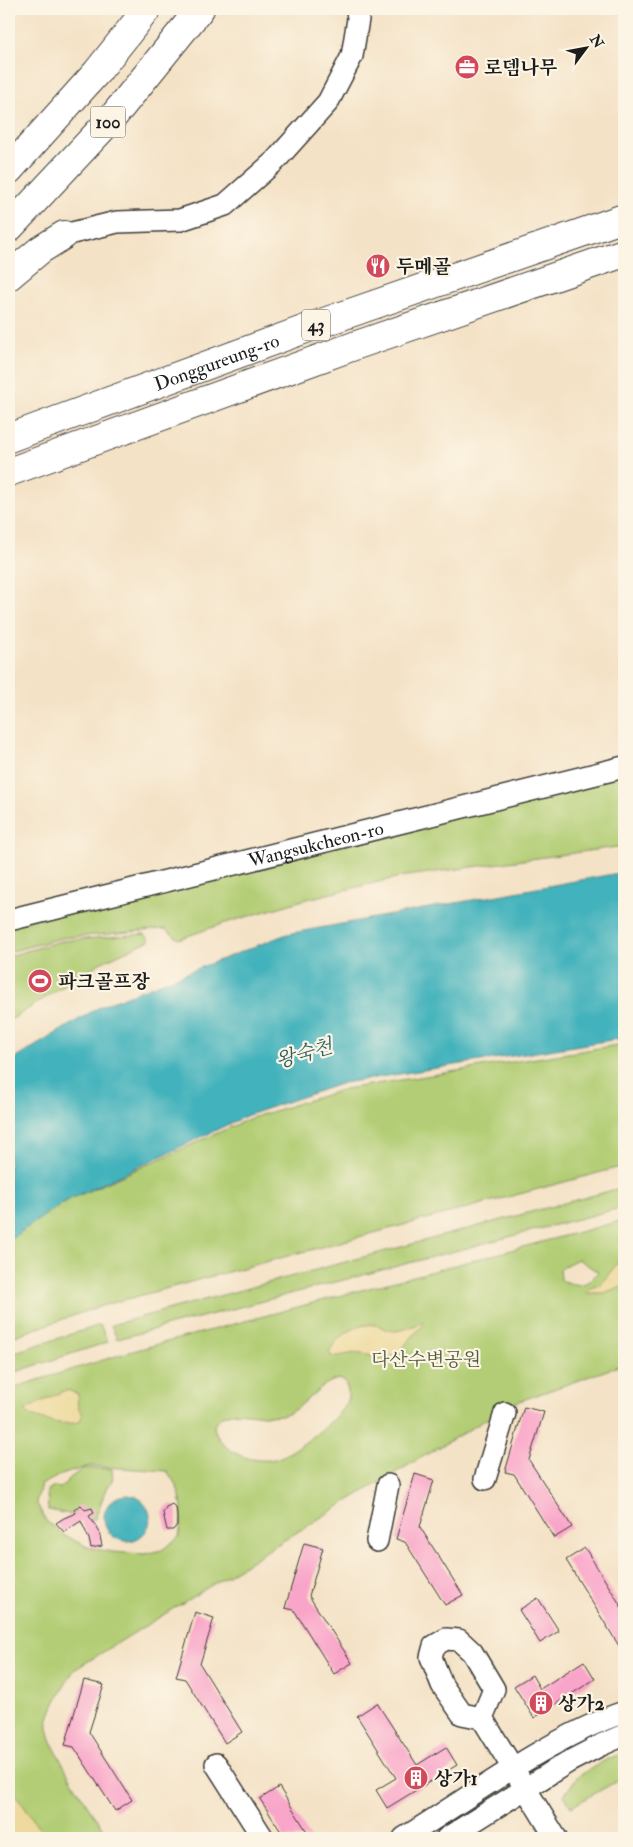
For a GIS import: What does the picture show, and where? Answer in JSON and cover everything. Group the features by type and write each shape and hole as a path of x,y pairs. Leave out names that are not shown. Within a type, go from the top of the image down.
{"main road":[{"name":"100","path":"9,170 97,72 147,9"},
{"name":"100","path":"9,228 112,118 200,9"},
{"name":"Donggureung-ro","path":"9,438 330,320 624,218"},
{"path":"9,276 40,250 64,234"},
{"name":"Donggureung-ro","path":"9,472 354,346 624,253"}],"street":[{"path":"64,234 117,222 180,220 225,205 275,161 328,102 352,56 358,19 356,9"},
{"name":"Wangsukcheon-ro","path":"9,920 204,870 624,768"},
{"path":"486,1479 505,1413"},
{"path":"376,1542 388,1485"},
{"path":"404,1838 513,1769 587,1727 624,1712"},
{"path":"482,1718 556,1838"},
{"path":"447,1838 568,1762 624,1735"},
{"path":"216,1764 263,1838"}],"green space":[{"path":"624,774 624,846 400,877 307,899 179,939 165,929 61,938 9,952 9,925"},
{"name":"파크골프장","path":"145,934 150,940 100,963 9,1021 9,956 61,941"},
{"path":"624,1044 624,1166 101,1306 9,1338 9,1240 64,1202 251,1118 345,1089"},
{"path":"624,1187 624,1207 117,1339 111,1325"},
{"name":"다산수변공원","path":"624,1220 624,1364 514,1403 346,1502 74,1670 53,1708 48,1722 49,1732 62,1763 109,1838 9,1838 9,1389 129,1352","holes":["578,1259 598,1272 586,1283 572,1284 561,1280 560,1268","339,1379 344,1381 348,1392 346,1403 326,1426 285,1455 269,1460 249,1458 230,1450 217,1435 214,1426 226,1414 244,1413 273,1416 289,1413 323,1386","89,1466 167,1471 180,1495 182,1510 179,1537 162,1550 144,1554 112,1552 90,1548 65,1536 46,1521 36,1502 41,1485 58,1476"]},
{"path":"100,1325 108,1342 9,1374 9,1354"},
{"path":"84,1468 112,1469 112,1481 107,1486 95,1519 48,1510 47,1490 53,1487 61,1488 70,1478"},
{"path":"624,1752 624,1777 571,1807 564,1795 577,1777 602,1762"}],"sand":[{"path":"624,1255 624,1285 604,1293 587,1293 590,1288 600,1285"},
{"path":"423,1320 424,1324 395,1356 386,1358 355,1353 334,1357 329,1354 335,1342 347,1332 361,1326 375,1325 397,1331 420,1324"},
{"path":"67,1390 78,1394 78,1405 82,1416 79,1422 52,1422 26,1413 26,1410 29,1408"},
{"path":"16,1795 42,1832 33,1838 9,1838 9,1800"}],"water":[{"name":"왕숙천","path":"624,872 624,1038 343,1083 248,1115 64,1202 9,1240 9,1062 101,1006 287,934"},
{"path":"132,1495 136,1496 146,1505 149,1509 149,1527 140,1537 132,1541 122,1541 114,1537 105,1527 104,1513 108,1505 118,1496"}],"building":[{"path":"524,1407 544,1412 529,1460 572,1527 554,1538 514,1474 505,1472"},
{"path":"415,1474 434,1480 420,1527 463,1595 445,1605 405,1542 396,1539"},
{"path":"172,1504 176,1508 177,1525 173,1530 167,1530 163,1513 166,1507"},
{"path":"81,1505 85,1510 92,1508 94,1513 89,1516 99,1531 102,1546 91,1548 81,1521 64,1532 56,1523 76,1513 74,1509"},
{"path":"304,1543 323,1548 309,1596 352,1663 334,1674 294,1610 285,1608"},
{"path":"585,1548 624,1611 624,1654 566,1560"},
{"path":"538,1598 559,1631 540,1643 519,1610"},
{"path":"195,1612 214,1618 200,1664 242,1732 225,1743 185,1679 176,1677"},
{"name":"상가2","path":"584,1661 595,1679 534,1718 514,1686 532,1675 540,1689"},
{"path":"84,1680 104,1685 89,1732 132,1800 115,1811 74,1747 65,1745"},
{"path":"377,1703 417,1765 446,1747 457,1765 387,1808 376,1790 396,1778 357,1716"},
{"path":"279,1787 311,1838 285,1838 260,1799"}],"place":[{"name":"로뎀나무","path":"467,67"},
{"name":"두메골","path":"378,266"},
{"name":"파크골프장","path":"40,981"},
{"name":"상가2","path":"541,1703"},
{"name":"상가1","path":"416,1778"}]}
